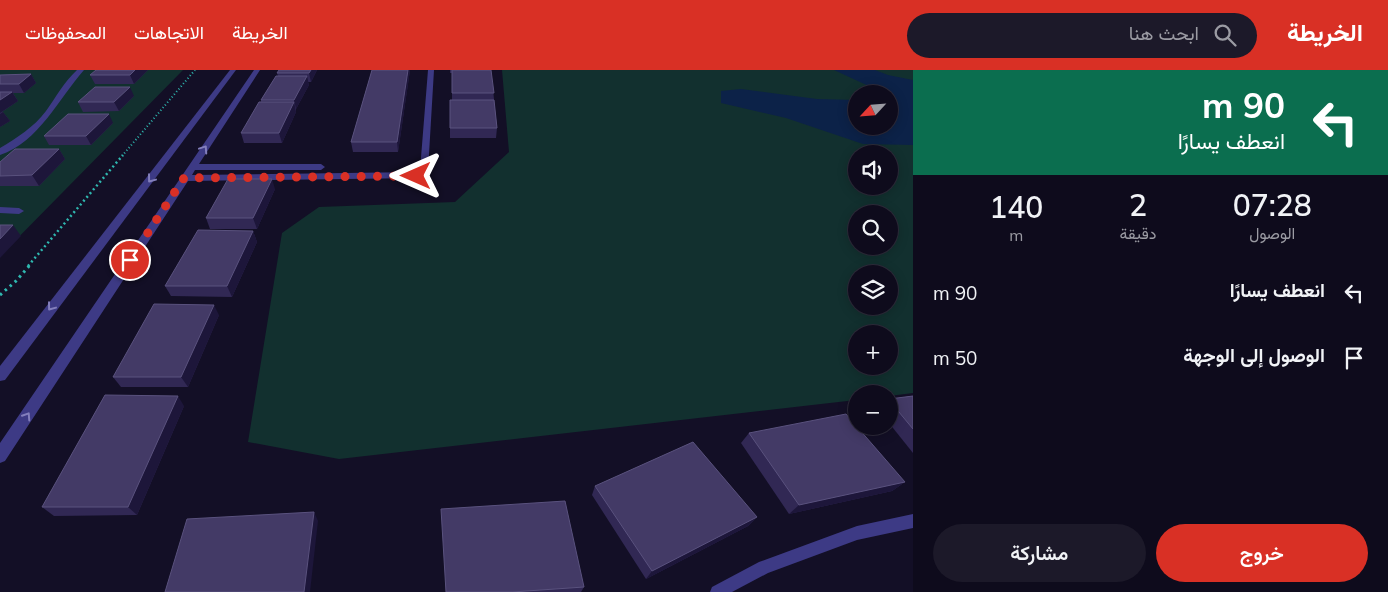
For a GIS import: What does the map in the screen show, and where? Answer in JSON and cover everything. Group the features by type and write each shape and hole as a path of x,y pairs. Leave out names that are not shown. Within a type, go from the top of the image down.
{"street":[{"path":"0,152 21,140 38,125 69,81 81,70"},
{"path":"0,376 233,70"},
{"path":"0,456 257,70"},
{"path":"184,178 416,176 424,171 431,70"},
{"path":"192,167 321,167"},
{"path":"0,210 19,211"}],"lane":[{"path":"717,592 764,567 857,533 913,521"}],"path":[{"path":"0,295 16,281 195,70"}],"green space":[{"path":"0,70 183,70 0,256"},
{"path":"502,70 913,70 913,393 898,395 898,385 848,385 848,401 339,459 248,442 282,233 319,207 455,202 509,152"}],"water":[{"path":"834,70 875,70 888,75 913,80 913,145 863,144 786,118 721,103 721,91 741,89 817,99 848,100 848,135 898,135 898,85 866,85"}],"building":[{"path":"96,70 135,70 130,75 90,75"},
{"path":"279,70 311,70 309,73 277,73"},
{"path":"372,70 408,70 397,142 351,142"},
{"path":"452,70 491,70 494,93 452,93"},
{"path":"31,74 19,84 0,84 0,75"},
{"path":"276,76 307,76 294,100 261,100"},
{"path":"95,87 130,87 114,102 78,102"},
{"path":"0,92 12,92 0,100"},
{"path":"450,100 494,100 497,128 450,128"},
{"path":"259,102 294,102 279,133 241,133"},
{"path":"68,114 109,114 86,136 44,136"},
{"path":"15,149 59,149 32,175 0,176 0,162"},
{"path":"228,179 272,179 253,218 206,218"},
{"path":"0,225 13,225 0,239"},
{"path":"198,230 253,231 227,286 165,286"},
{"path":"154,304 214,305 181,377 113,377"},
{"path":"105,395 178,396 128,507 42,507"},
{"path":"913,396 913,429 898,411 898,398"},
{"path":"846,414 848,416 848,435 864,435 905,482 799,505 749,433"},
{"path":"693,442 757,517 652,571 595,486"},
{"path":"565,501 584,587 512,592 446,592 441,509"},
{"path":"314,512 304,592 165,592 187,519"}],"route":[{"path":"130,260 184,178 416,176"}]}
